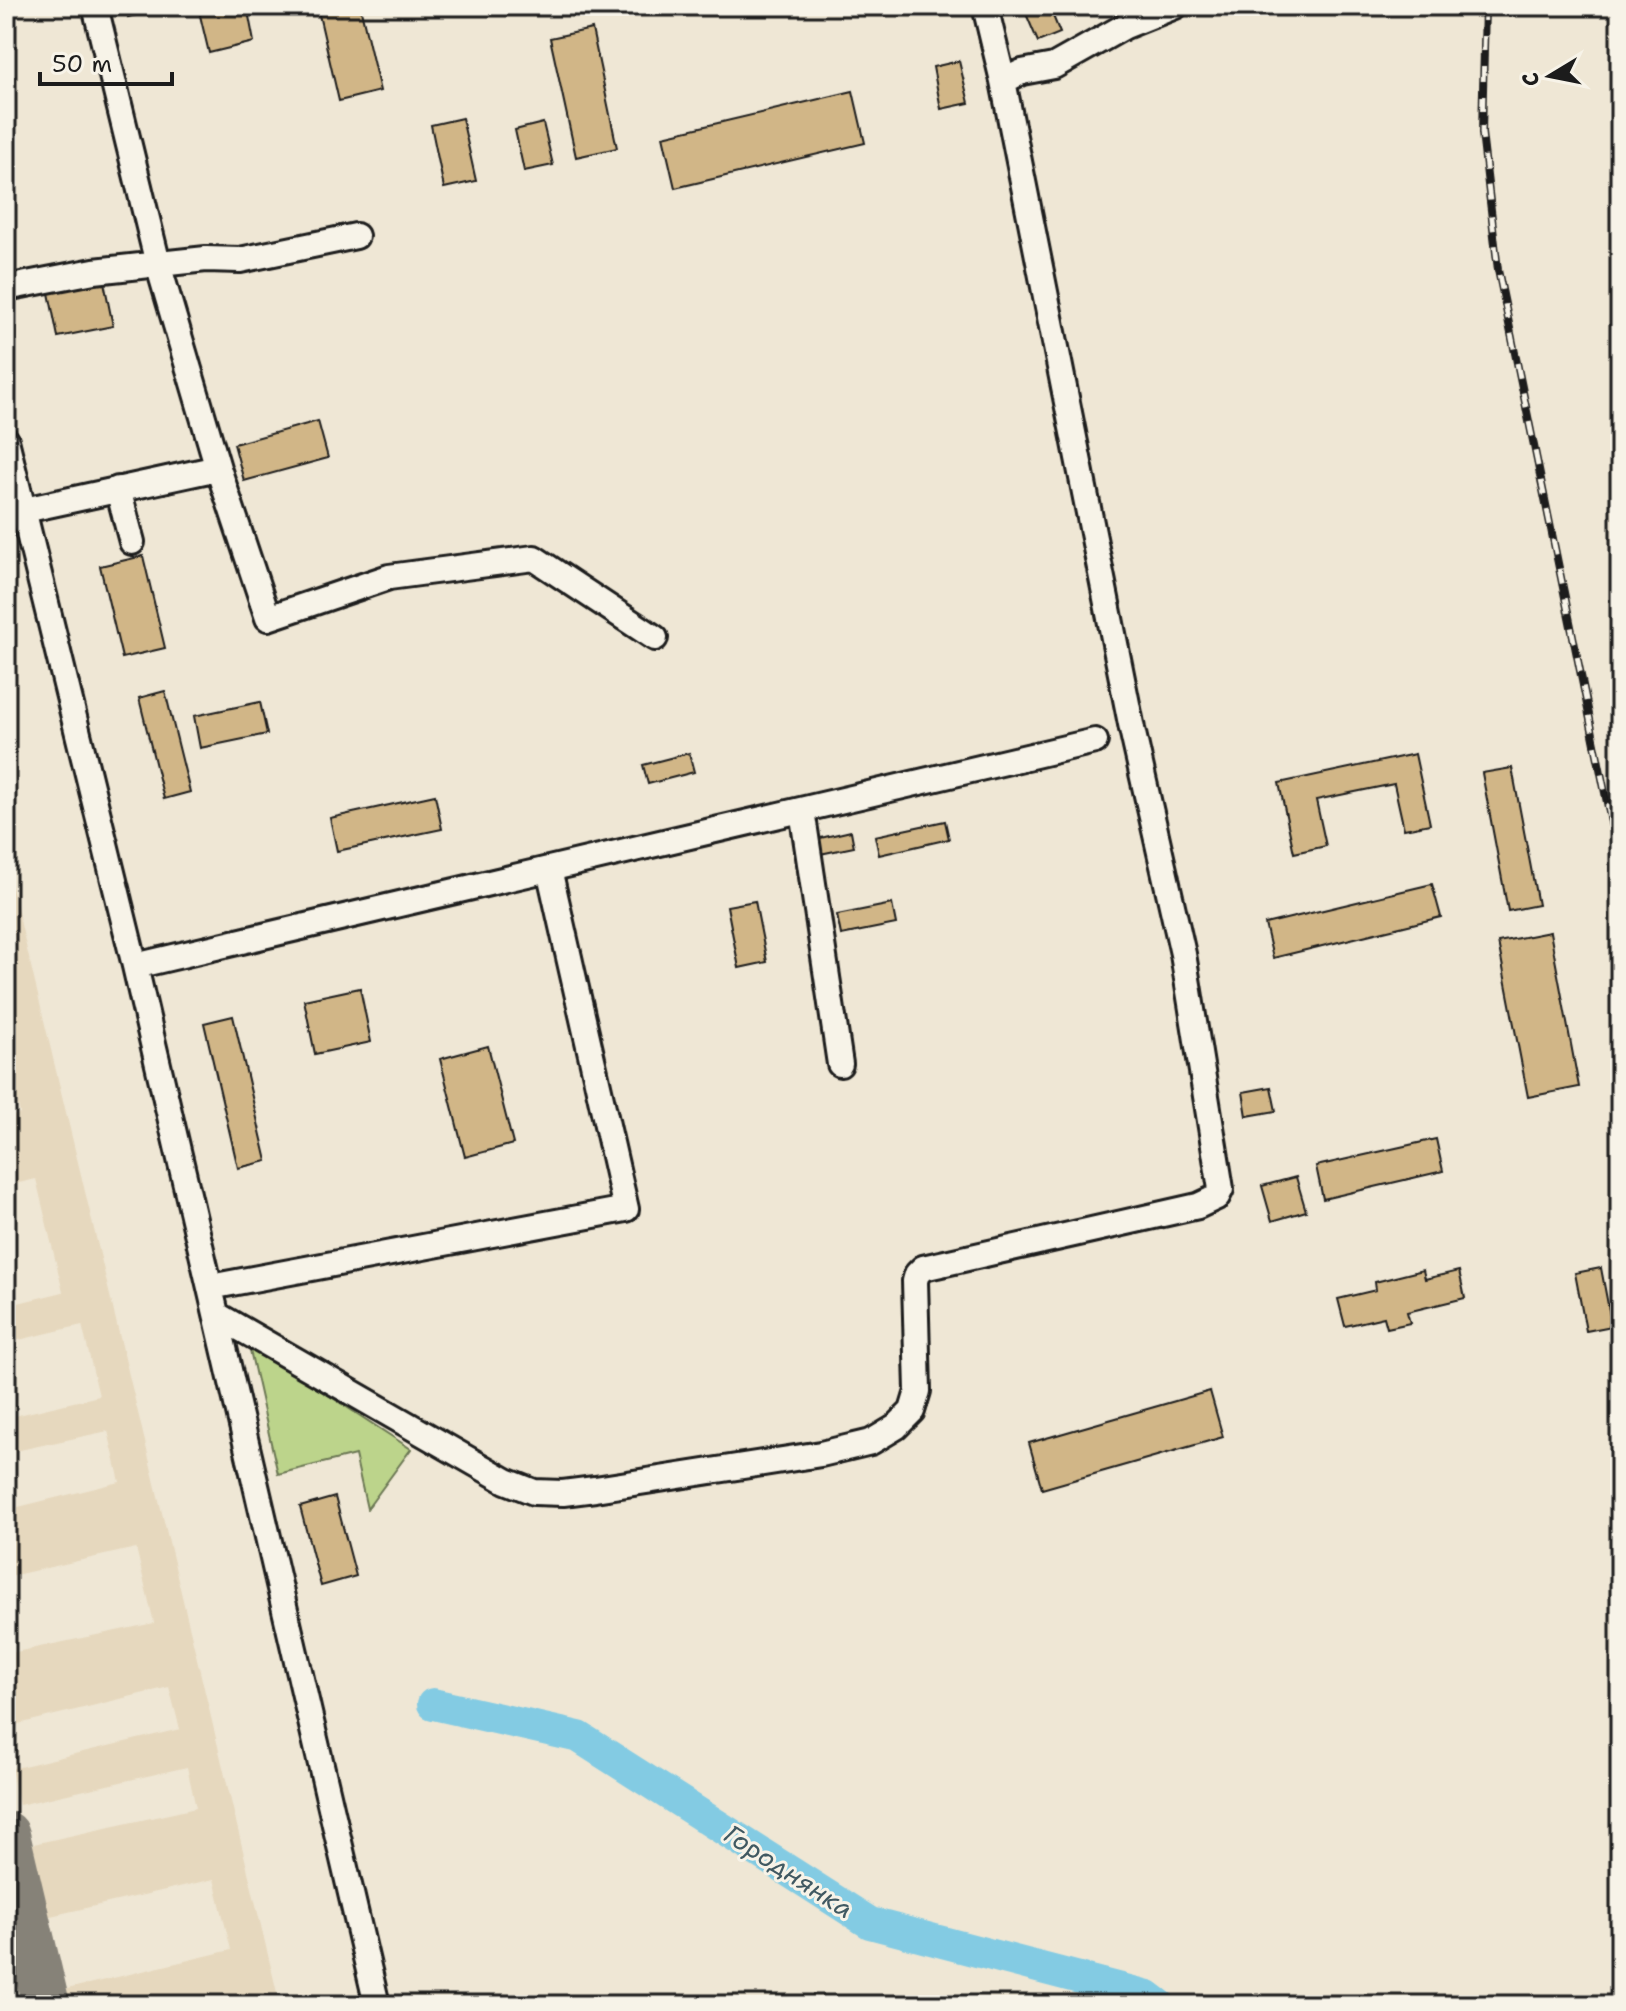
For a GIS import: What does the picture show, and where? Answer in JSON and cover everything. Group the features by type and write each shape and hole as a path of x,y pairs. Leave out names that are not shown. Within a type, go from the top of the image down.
{"street":[{"path":"95,6 158,264 218,468 268,618 389,577 534,558 655,638"},
{"path":"217,1315 506,1481 534,1492 584,1491 821,1454 871,1442 896,1427 912,1411 918,1391 915,1281 923,1268 1198,1206 1217,1197 1221,1189 1183,954 1132,729 1003,81 985,6"},
{"path":"1003,81 1022,72 1054,66 1125,26 1175,6"},
{"path":"6,288 94,271 206,259 240,260 356,236"},
{"path":"6,440 15,511 135,966 377,2005"},
{"path":"15,511 218,468"},
{"path":"118,489 132,542"},
{"path":"135,966 1095,741"},
{"path":"802,810 840,1064"},
{"path":"210,1287 626,1209 549,869"}],"shaded area":[{"path":"6,862 280,2005 67,2005 63,1990 231,1950 214,1879 46,1917 29,1845 196,1808 187,1767 19,1805 11,1769 180,1729 169,1687 6,1727 6,1654 154,1623 136,1548 6,1577 6,1510 120,1482 108,1431 6,1453 6,1418 99,1396 82,1325 6,1343 6,1306 63,1292 36,1179 6,1186 6,1118 20,1114 6,1051"}],"green space":[{"path":"256,1348 411,1449 367,1509 355,1455 278,1474 250,1350"}],"building":[{"path":"125,6 169,6 169,7 128,17"},
{"path":"247,6 254,42 209,53 198,7"},
{"path":"317,6 360,6 380,91 339,101"},
{"path":"1049,6 1060,33 1038,42 1024,9"},
{"path":"592,29 617,148 576,157 550,38"},
{"path":"959,61 969,103 941,109 933,67"},
{"path":"853,91 865,143 675,188 663,136"},
{"path":"462,118 476,181 444,188 431,125"},
{"path":"543,123 553,165 524,171 515,130"},
{"path":"104,282 113,326 58,337 49,293"},
{"path":"318,421 328,458 244,481 234,444"},
{"path":"143,556 165,648 122,658 100,566"},
{"path":"165,691 190,792 164,799 139,698"},
{"path":"260,702 267,734 200,748 194,716"},
{"path":"689,753 694,772 648,784 643,765"},
{"path":"1415,754 1430,824 1404,829 1394,784 1316,800 1326,846 1294,853 1279,783"},
{"path":"1512,768 1538,905 1508,911 1482,773"},
{"path":"435,795 442,829 337,851 330,818"},
{"path":"945,821 949,839 879,855 875,836"},
{"path":"851,831 854,847 820,854 816,839"},
{"path":"1432,884 1441,917 1273,958 1265,924"},
{"path":"755,901 767,962 739,968 727,906"},
{"path":"892,904 896,924 841,935 837,915"},
{"path":"1550,932 1579,1087 1528,1097 1498,942"},
{"path":"360,988 371,1042 315,1054 304,1000"},
{"path":"233,1016 267,1161 238,1168 204,1023"},
{"path":"488,1046 513,1144 465,1157 440,1059"},
{"path":"1271,1087 1276,1111 1247,1116 1243,1092"},
{"path":"1436,1139 1443,1171 1323,1199 1316,1166"},
{"path":"1296,1177 1306,1211 1272,1221 1262,1186"},
{"path":"1601,1268 1612,1326 1586,1331 1575,1273"},
{"path":"1423,1270 1425,1279 1459,1271 1465,1298 1407,1312 1410,1323 1387,1328 1384,1317 1345,1326 1338,1299 1376,1290 1375,1282"},
{"path":"1210,1391 1223,1437 1042,1489 1029,1443"},
{"path":"335,1497 356,1576 321,1586 300,1507"}],"waterway":[{"name":"Городнянка","path":"433,1704 579,1737 870,1923 1148,1996 1160,2005"}],"taxiway":[{"path":"6,1835 46,2005"}],"railway":[{"path":"1485,6 1482,133 1498,270 1620,866"}]}
